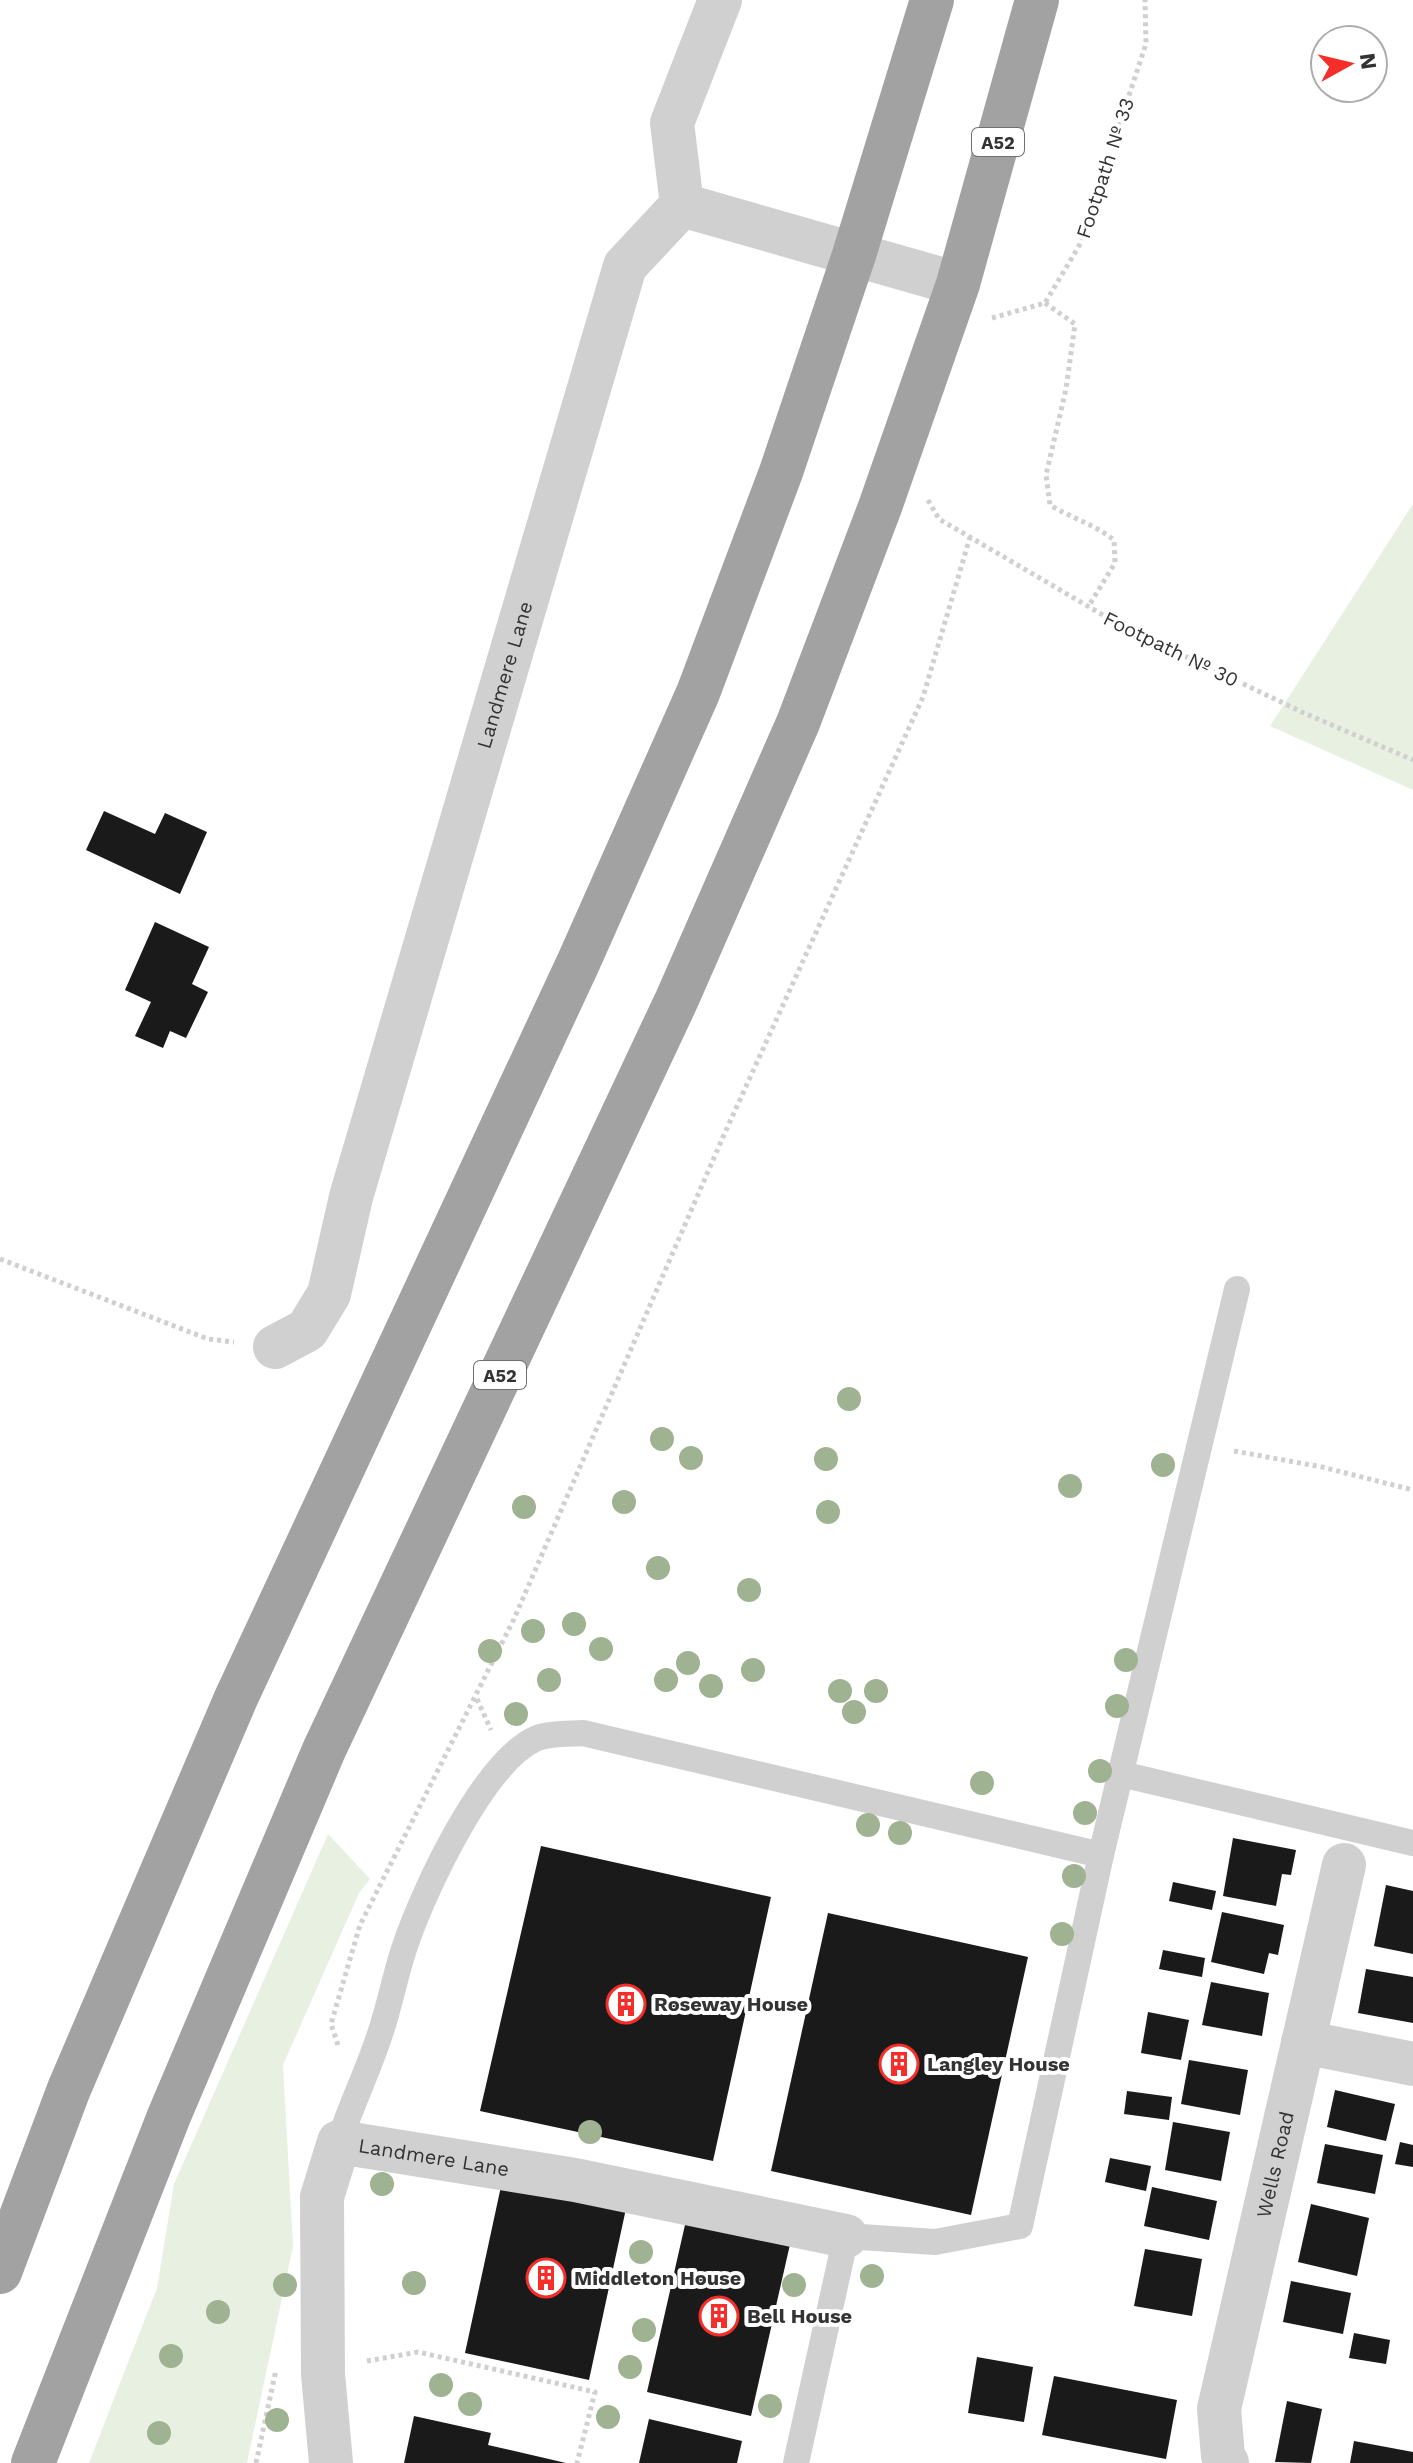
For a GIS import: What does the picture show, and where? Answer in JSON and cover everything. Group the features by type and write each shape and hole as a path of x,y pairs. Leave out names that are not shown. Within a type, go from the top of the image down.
{"highway":[{"path":"0,2272 69,2089 236,1698 579,961 698,693 781,472 854,255 932,0"},
{"name":"A52","path":"33,2463 169,2116 324,1750 677,999 798,723 880,507 958,284 1037,0"}],"street":[{"path":"720,0 672,123 682,205 958,284"},
{"name":"Landmere Lane","path":"275,1347 307,1330 329,1294 355,1182 625,266 682,205"},
{"name":"Wells Road","path":"1227,2463 1223,2456 1219,2409 1344,1865"},
{"path":"1303,2042 1413,2064"},
{"name":"Landmere Lane","path":"331,2463 323,2374 322,2197 339,2142 575,2180 846,2236"}],"lane":[{"path":"796,2463 846,2236 935,2242 1020,2226 1101,1855 1237,1289"},
{"path":"339,2142 380,2035 405,1945 445,1853 493,1775 536,1738 583,1733 1101,1855"},
{"path":"1121,1769 1121,1774 1413,1843"}],"path":[{"name":"Footpath № 33","path":"1045,303 1079,246 1146,44 1145,0"},
{"path":"1020,309 1045,303 1075,324 1066,389 1046,475 1050,505 1097,527 1114,540 1115,563 1088,607"},
{"name":"Footpath № 30","path":"939,519 1120,625 1274,699 1413,760"},
{"path":"462,1725 514,1619 723,1137 923,697 970,537"},
{"path":"0,1259 208,1339 275,1347"},
{"path":"1199,1445 1322,1467 1413,1490"},
{"path":"323,2374 345,2365 418,2352 595,2392 577,2463"}],"green space":[{"path":"1413,504 1413,790 1270,726"},
{"path":"328,1834 370,1879 359,1893 283,2065 293,2246 247,2463 89,2463 157,2288 174,2184"}],"building":[{"path":"104,811 155,834 165,813 207,832 180,894 86,850"},
{"path":"155,922 209,947 192,984 208,992 186,1038 170,1031 163,1048 135,1036 151,1002 125,990"},
{"path":"1233,1838 1296,1850 1291,1875 1282,1874 1276,1906 1223,1896"},
{"name":"Roseway House","path":"541,1846 771,1897 713,2161 480,2111"},
{"path":"1173,1882 1216,1891 1212,1910 1169,1901"},
{"path":"1386,1885 1413,1891 1413,1954 1374,1946"},
{"path":"1222,1912 1284,1925 1278,1955 1269,1953 1264,1974 1211,1962"},
{"name":"Langley House","path":"828,1913 1028,1957 971,2215 771,2171"},
{"path":"1163,1950 1205,1958 1202,1977 1159,1969"},
{"path":"1366,1969 1413,1977 1413,2023 1358,2013"},
{"path":"1211,1982 1269,1993 1262,2036 1202,2025"},
{"path":"1148,2012 1189,2020 1181,2060 1141,2053"},
{"path":"1189,2060 1248,2070 1240,2115 1181,2104"},
{"path":"1335,2090 1395,2104 1386,2141 1327,2127"},
{"path":"1127,2091 1172,2097 1169,2120 1124,2114"},
{"path":"1173,2122 1230,2132 1221,2181 1165,2170"},
{"path":"1400,2142 1413,2145 1413,2167 1395,2164"},
{"path":"1325,2144 1383,2155 1375,2194 1317,2183"},
{"path":"1110,2158 1151,2166 1146,2191 1105,2182"},
{"name":"Middleton House","path":"503,2177 627,2204 589,2380 465,2353"},
{"path":"1152,2187 1217,2201 1209,2240 1144,2226"},
{"path":"1311,2204 1369,2218 1357,2276 1298,2262"},
{"name":"Bell House","path":"687,2216 791,2240 751,2416 647,2392"},
{"path":"1145,2249 1202,2259 1192,2316 1134,2306"},
{"path":"1291,2281 1351,2293 1343,2334 1283,2322"},
{"path":"1354,2333 1390,2340 1386,2364 1349,2358"},
{"path":"977,2357 1033,2367 1024,2422 968,2413"},
{"path":"1054,2376 1177,2400 1166,2459 1042,2435"},
{"path":"1287,2401 1322,2409 1311,2463 1275,2462"},
{"path":"414,2416 491,2433 488,2445 566,2463 404,2463"},
{"path":"649,2419 742,2441 737,2463 639,2463"},
{"path":"1354,2441 1413,2452 1413,2463 1350,2463"}],"place":[{"name":"Roseway House","path":"626,2004"},
{"name":"Langley House","path":"899,2064"},
{"name":"Middleton House","path":"546,2278"},
{"name":"Bell House","path":"719,2316"}]}
